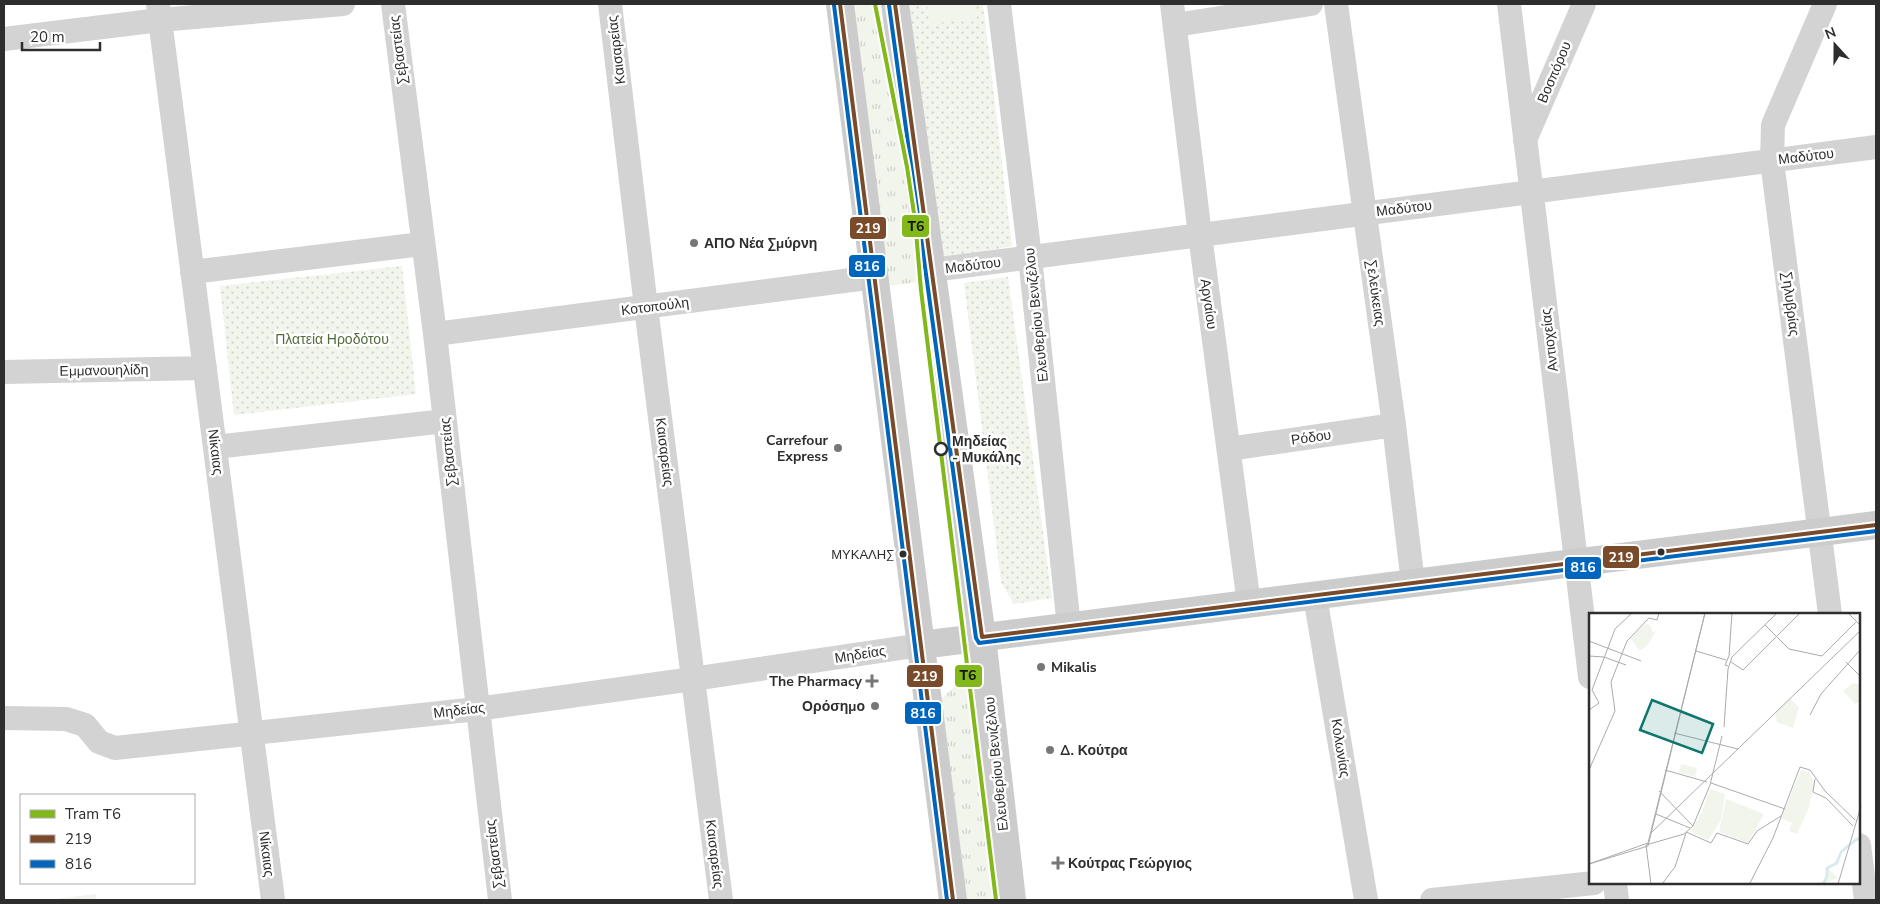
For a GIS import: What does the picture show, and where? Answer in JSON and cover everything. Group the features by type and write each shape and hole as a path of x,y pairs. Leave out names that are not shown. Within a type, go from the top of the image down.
{"main road":[{"path":"840,4 953,900"},
{"name":"Ελευθερίου Βενιζέλου","path":"895,4 982,637 1012,900"},
{"path":"921,645 1876,525"}],"street":[{"path":"4,39 159,12 343,4"},
{"name":"Σεβαστείας","path":"393,4 422,244 435,334 500,900"},
{"name":"Καισαρείας","path":"610,4 646,307 722,900"},
{"name":"Ελευθερίου Βενιζέλου","path":"999,4 1030,257 1069,626"},
{"path":"1174,14 1311,4"},
{"name":"Σελεύκειας","path":"1336,4 1394,426 1413,583"},
{"name":"Αντιοχείας","path":"1509,4 1589,669"},
{"name":"Βοσπόρου","path":"1525,140 1584,4"},
{"name":"Σηλυβρίας","path":"1825,4 1773,125 1772,160 1830,613"},
{"name":"Νίκαιας","path":"159,12 273,900"},
{"name":"Αργαίου","path":"1174,14 1200,235 1249,604"},
{"name":"Μαδύτου","path":"932,270 1876,147"},
{"path":"192,272 422,244"},
{"name":"Κοτοπούλη","path":"435,334 875,277"},
{"name":"Εμμανουηλίδη","path":"4,372 205,368"},
{"path":"215,446 444,422"},
{"name":"Ρόδου","path":"1229,449 1394,426"},
{"name":"Κολωνίας","path":"1315,596 1366,900"},
{"name":"Μηδείας","path":"4,718 66,719 85,725 98,742 115,748 477,708 693,679 921,645"},
{"path":"1863,852 1866,900"},
{"path":"1432,900 1589,884"},
{"path":"1615,884 1617,900"}],"green space":[{"path":"843,4 879,4 911,166 926,281 880,287"},
{"path":"903,4 983,4 1012,246 941,261"},
{"path":"927,4 976,4 977,18 929,24"},
{"name":"Πλατεία Ηροδότου","path":"402,266 416,394 234,415 220,286"},
{"path":"1008,277 1052,598 1014,604 1001,582 964,283"},
{"path":"974,668 1000,900 963,900 938,702"},
{"path":"96,894 96,900 47,900"}],"tram line":[{"name":"Τ6","path":"875,4 907,167 915,220 921,290 996,900"}],"transit line":[{"name":"219","path":"840,4 953,900"},
{"name":"219","path":"895,4 982,637 1876,525"},
{"name":"816","path":"834,5 947,900"},
{"name":"816","path":"889,5 976,638 979,643 1876,531"}],"place":[{"name":"ΑΠΟ Νέα Σμύρνη","path":"694,243"},
{"name":"Carrefour Express","path":"838,448"},
{"name":"Μηδείας - Μυκάλης","path":"941,449"},
{"name":"ΜΥΚΑΛΗΣ","path":"903,554"},
{"name":"Mikalis","path":"1041,667"},
{"name":"The Pharmacy","path":"872,681"},
{"name":"Ορόσημο","path":"875,706"},
{"name":"Δ. Κούτρα","path":"1050,750"},
{"name":"Κούτρας Γεώργιος","path":"1058,863"}]}
